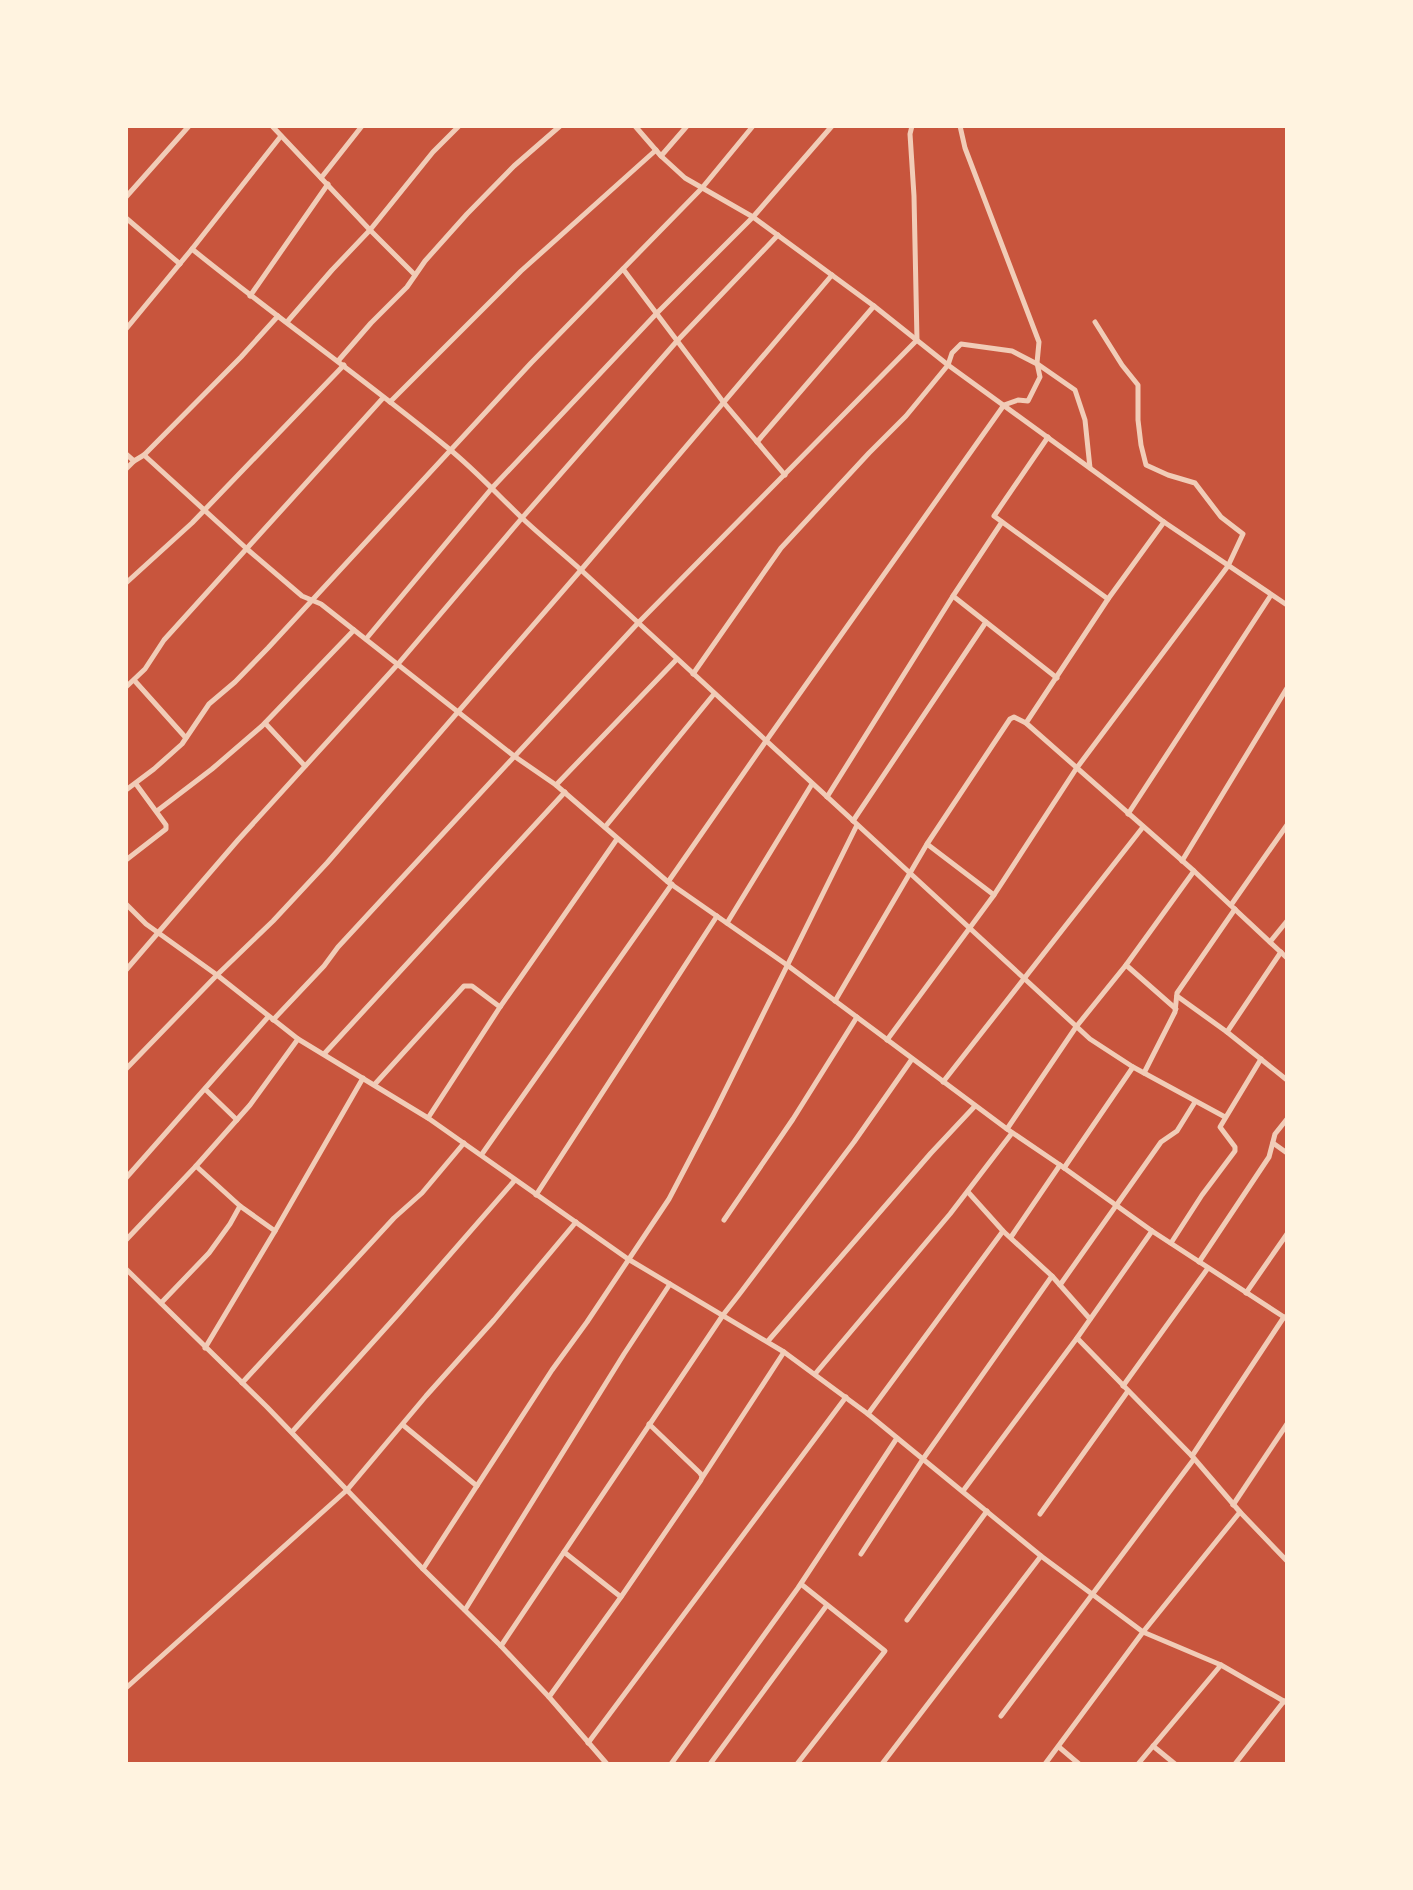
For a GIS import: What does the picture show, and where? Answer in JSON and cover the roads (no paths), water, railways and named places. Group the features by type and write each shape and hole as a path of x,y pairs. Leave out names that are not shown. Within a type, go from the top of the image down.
{"street":[{"path":"126,197 189,126"},
{"path":"321,178 362,126"},
{"path":"287,322 459,126"},
{"path":"126,583 205,510 341,363 371,323 407,288 467,214 514,166 560,126"},
{"path":"635,126 685,178 753,217 874,306 948,365 1164,522 1287,606"},
{"path":"661,156 687,126"},
{"path":"126,790 169,757 186,738 209,704 235,682 531,363 702,188 754,126"},
{"path":"366,639 492,488 657,313 753,217 832,126"},
{"path":"126,1178 270,1018 324,967 338,947 638,623 918,340 910,134 912,126"},
{"path":"482,1154 766,741 1004,405 1018,400 1028,401 1040,377 1037,363 1039,342 965,148 960,126"},
{"path":"274,127 415,275"},
{"path":"126,329 281,136"},
{"path":"390,402 520,271 656,150"},
{"path":"250,296 328,184"},
{"path":"126,218 180,264"},
{"path":"126,970 238,840 398,664 522,517 677,341 778,235"},
{"path":"192,249 450,450 1076,1027 1133,1067 1225,1117"},
{"path":"623,269 724,403 785,475"},
{"path":"126,1069 327,863 832,275"},
{"path":"757,442 874,306"},
{"path":"126,469 144,455 278,316"},
{"path":"887,1040 994,895 1076,769 1228,566 1243,534 1221,517 1195,483 1146,465 1138,420 1138,386 1095,322"},
{"path":"692,674 780,548 906,416 948,365 952,353 961,344 1012,351 1037,363 1075,390 1085,420 1090,468"},
{"path":"126,687 145,669 164,639 383,398"},
{"path":"1048,436 994,516 1108,599"},
{"path":"126,454 134,461"},
{"path":"144,455 302,596 321,604 514,756 565,792 670,883 787,965 1009,1131 1171,1244 1285,1318 1193,1457 1001,1716"},
{"path":"827,797 1002,522"},
{"path":"1026,723 1108,599 1164,522"},
{"path":"953,596 1057,678"},
{"path":"1129,814 1271,596"},
{"path":"423,1569 552,1370 669,1199 713,1115 855,823 986,622"},
{"path":"157,811 212,769 265,723 354,630"},
{"path":"556,785 677,659"},
{"path":"134,680 186,738"},
{"path":"1182,861 1287,688"},
{"path":"605,827 714,694"},
{"path":"835,1001 927,844 1010,719 1014,717 1026,723 1287,958"},
{"path":"265,723 305,766"},
{"path":"126,860 166,829 157,811 136,784"},
{"path":"727,923 812,784"},
{"path":"324,1054 565,792"},
{"path":"1144,1073 1176,1009 1177,996 1287,825"},
{"path":"943,1082 1143,827"},
{"path":"428,1118 500,1007 617,839"},
{"path":"927,844 994,895"},
{"path":"815,1374 968,1192 1076,1027 1126,965 1194,872"},
{"path":"126,904 146,924 298,1038 375,1084 482,1154 628,1259 768,1341 815,1374 1041,1556 1143,1632 1221,1665 1286,1702 1235,1764"},
{"path":"536,1195 717,916"},
{"path":"1270,942 1287,921"},
{"path":"1227,1032 1281,953"},
{"path":"1126,965 1176,1009"},
{"path":"375,1084 464,986 472,986 500,1007"},
{"path":"1177,996 1287,1080"},
{"path":"724,1220 793,1119 857,1017"},
{"path":"126,1240 237,1120 298,1038"},
{"path":"501,1646 723,1315 854,1142 912,1059"},
{"path":"1171,1244 1202,1195 1235,1151 1235,1147 1220,1127 1261,1059"},
{"path":"1011,1237 1133,1067"},
{"path":"205,1348 363,1078"},
{"path":"205,1089 237,1120"},
{"path":"1060,1285 1161,1142 1177,1131 1195,1102"},
{"path":"768,1341 975,1106"},
{"path":"1199,1262 1269,1157 1275,1134 1287,1119"},
{"path":"242,1383 394,1218 422,1193 464,1143"},
{"path":"1273,1143 1287,1153"},
{"path":"196,1166 240,1206 275,1231"},
{"path":"292,1432 515,1180"},
{"path":"968,1192 1003,1231 1052,1276 1090,1319"},
{"path":"161,1303 209,1253 240,1206"},
{"path":"126,1688 347,1490 576,1222"},
{"path":"868,1415 1003,1231"},
{"path":"963,1491 1077,1338 1152,1231"},
{"path":"1246,1293 1287,1234"},
{"path":"1040,1514 1208,1268"},
{"path":"126,1269 292,1432 501,1646 607,1764"},
{"path":"861,1554 923,1459 1052,1276"},
{"path":"465,1610 670,1284"},
{"path":"1077,1338 1193,1457 1287,1561"},
{"path":"549,1697 701,1480 784,1352"},
{"path":"588,1743 846,1397"},
{"path":"649,1424 698,1471 702,1476 701,1480"},
{"path":"1233,1504 1287,1424"},
{"path":"403,1425 477,1486"},
{"path":"671,1764 801,1584 897,1438"},
{"path":"907,1620 987,1511"},
{"path":"1045,1764 1143,1632 1240,1512"},
{"path":"564,1552 621,1597"},
{"path":"882,1764 1041,1556"},
{"path":"797,1764 885,1651 801,1584"},
{"path":"710,1764 827,1605"},
{"path":"1138,1764 1221,1665"},
{"path":"1153,1746 1175,1764"},
{"path":"1059,1747 1079,1764"}]}
